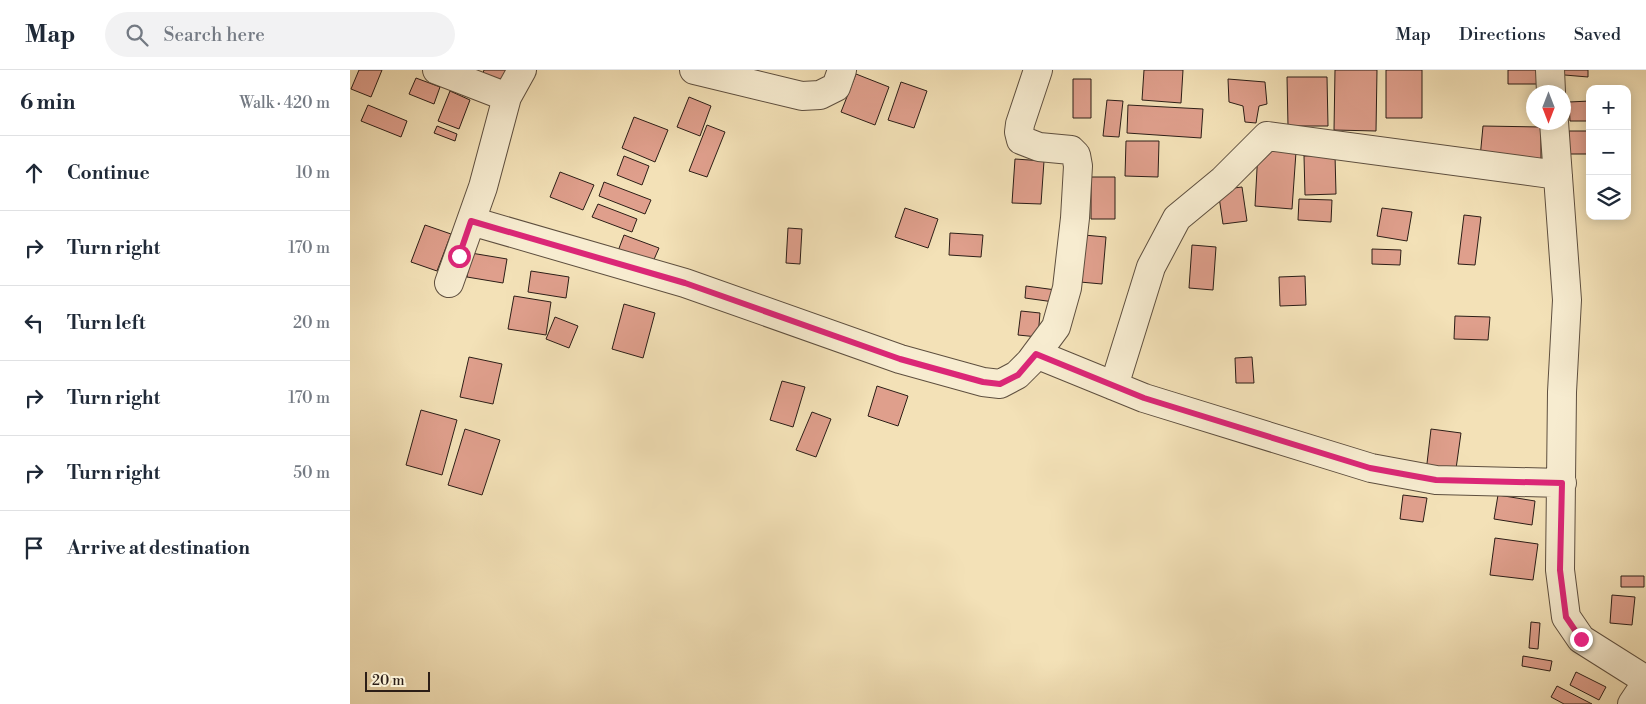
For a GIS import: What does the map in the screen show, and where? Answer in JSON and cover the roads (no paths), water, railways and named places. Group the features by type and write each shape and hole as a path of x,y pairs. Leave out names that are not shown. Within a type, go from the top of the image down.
{"street":[{"path":"437,70 507,97"},
{"path":"449,283 483,187 507,97 522,70"},
{"path":"694,70 802,96 820,95 836,87 842,70"},
{"path":"471,221 685,283 900,359 983,382 1000,384 1018,375 1056,327 1067,288 1075,218 1078,166 1076,155 1071,150 1039,147 1021,140 1019,132 1038,70"},
{"path":"1550,70 1551,85"},
{"path":"1555,130 1567,300 1562,392 1560,570 1566,617 1581,639 1646,682 1632,704"},
{"path":"1114,386 1151,267 1177,218 1223,180 1267,136 1558,175"},
{"path":"1036,354 1144,398 1370,468 1436,480 1562,483"}]}
